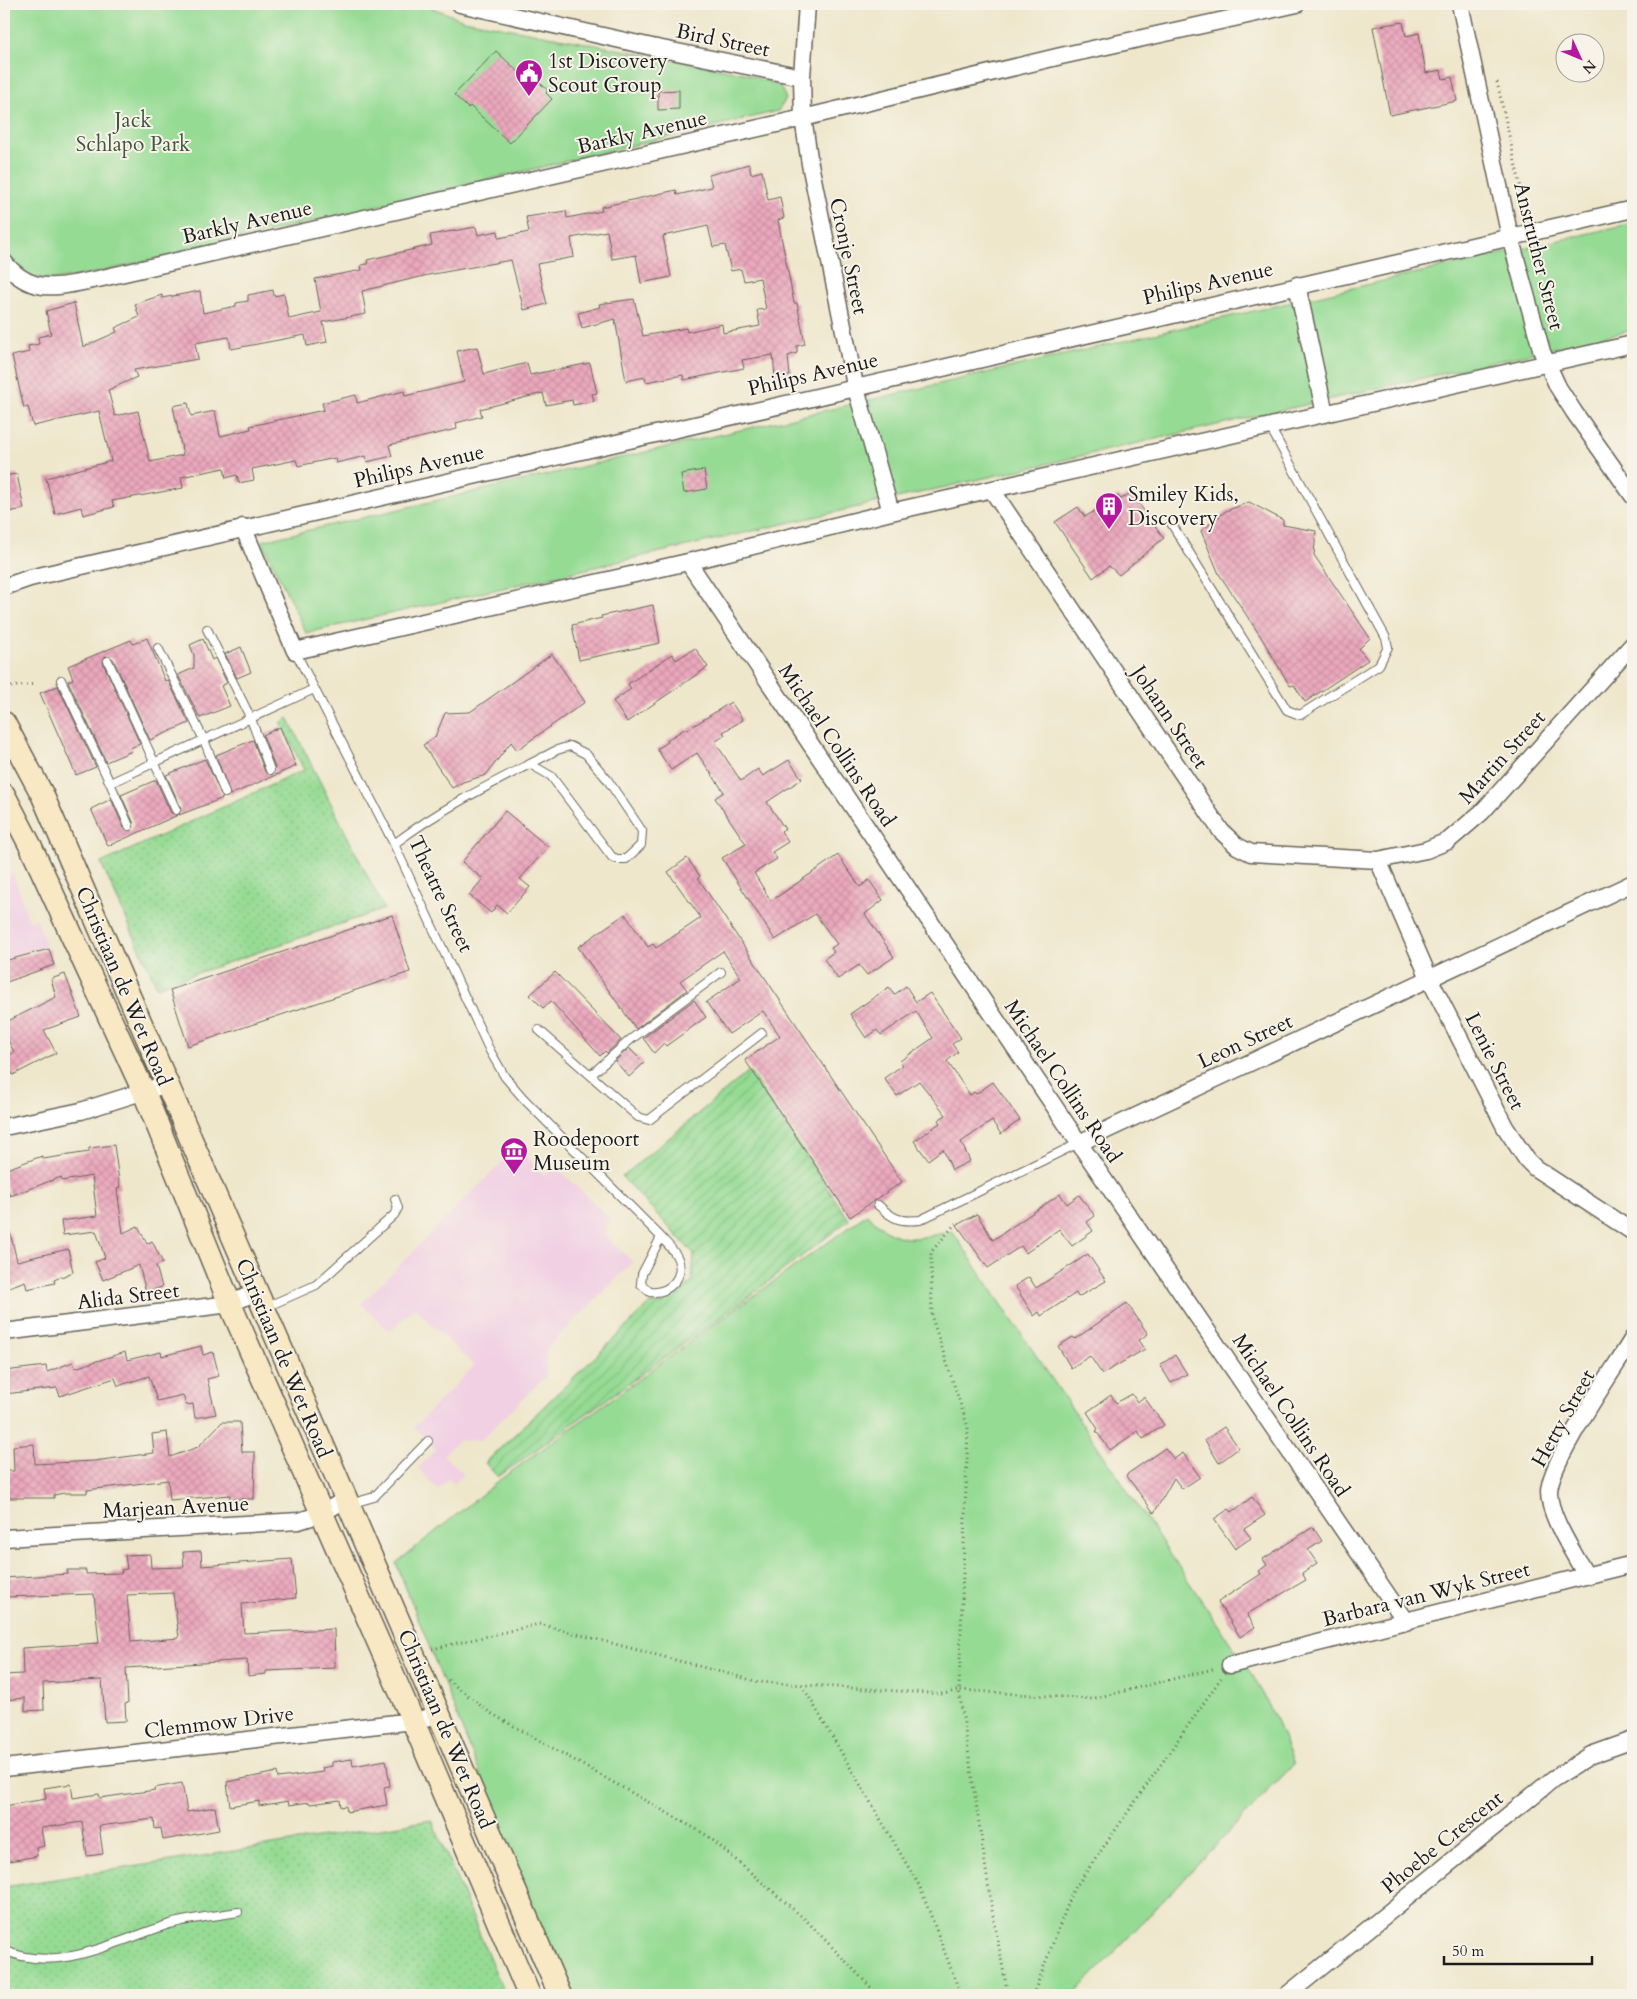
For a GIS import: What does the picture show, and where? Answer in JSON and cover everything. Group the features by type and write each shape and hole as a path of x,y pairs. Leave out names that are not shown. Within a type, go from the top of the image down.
{"main road":[{"name":"Christiaan de Wet Road","path":"4,723 42,794 560,1995"},
{"name":"Christiaan de Wet Road","path":"4,795 31,847 144,1092 230,1304 413,1721 529,1995"}],"street":[{"name":"Bird Street","path":"460,4 802,78"},
{"name":"Cronje Street","path":"807,4 802,78 802,118 821,227 855,385 891,512"},
{"name":"Barkly Avenue","path":"4,262 14,273 33,284 55,287 72,284 802,118 1061,56 1297,4"},
{"name":"Anstruther Street","path":"1460,4 1510,237 1532,321 1548,365 1574,412 1633,496"},
{"name":"Philips Avenue","path":"4,586 30,578 243,527 855,385 1633,209"},
{"path":"1297,285 1325,414"},
{"path":"295,651 688,562 891,512 1548,365 1633,344"},
{"name":"Johann Street","path":"992,490 1228,839 1251,853 1378,860"},
{"name":"Theatre Street","path":"243,527 295,651"},
{"name":"Michael Collins Road","path":"688,562 1079,1143 1406,1622"},
{"name":"Martin Street","path":"1378,860 1426,850 1448,841 1465,828 1513,779 1633,644"},
{"name":"Lenie Street","path":"1378,860 1429,978 1504,1127 1527,1160 1546,1176 1633,1232"},
{"name":"Leon Street","path":"1079,1143 1633,883"},
{"path":"4,1128 81,1111 166,1084"},
{"name":"Alida Street","path":"4,1332 259,1300"},
{"name":"Hetty Street","path":"1586,1576 1552,1506 1549,1492 1551,1480 1574,1434 1633,1338"},
{"name":"Marjean Avenue","path":"4,1538 272,1524 298,1521 321,1514 347,1502"},
{"name":"Barbara van Wyk Street","path":"1230,1665 1633,1564"},
{"name":"Clemmow Drive","path":"4,1768 413,1721 439,1715"},
{"name":"Phoebe Crescent","path":"1287,1995 1552,1779 1592,1754 1633,1740"}],"lane":[{"path":"1171,523 1287,710 1300,715 1379,665 1388,647 1386,638 1270,427"},
{"path":"207,629 251,719 270,770"},
{"path":"158,648 204,740 225,793"},
{"name":"Theatre Street","path":"295,651 394,844 486,1042 505,1077 529,1105 661,1237 678,1258 678,1274 668,1289 650,1292 642,1284 642,1274 661,1237"},
{"path":"108,661 176,810"},
{"path":"61,680 129,826"},
{"path":"110,783 314,689"},
{"path":"394,844 420,824 530,764 570,746 586,754 607,779 642,831 641,845 626,859 617,860 612,857 551,776 530,764"},
{"path":"591,1076 630,1040 721,972"},
{"path":"539,1030 638,1117 649,1120 762,1033"},
{"name":"Leon Street","path":"878,1205 890,1216 903,1222 920,1220 1079,1143"},
{"path":"259,1300 316,1285 394,1215 398,1208 395,1199"},
{"path":"347,1502 374,1497 428,1441"},
{"path":"4,1950 17,1956 34,1960 69,1957 172,1923 238,1912"}],"path":[{"path":"1497,81 1525,206"},
{"path":"4,682 9,687 36,684"},
{"path":"956,1222 931,1252 932,1318 968,1427 959,1690 992,1910 1008,1995"},
{"path":"414,1653 539,1624 759,1682 944,1694 959,1690 1092,1698 1230,1665"},
{"path":"1033,1995 1074,1891 1230,1665"},
{"path":"444,1677 489,1712 708,1836 807,1921 878,1995"},
{"path":"802,1685 920,1887 962,1995"}],"shaded area":[{"path":"13,873 29,921 37,919 46,945 4,960 4,877"},
{"path":"517,1147 544,1176 555,1166 608,1217 605,1236 633,1262 546,1349 546,1376 481,1440 458,1441 443,1455 464,1474 454,1484 448,1479 438,1490 418,1468 436,1449 414,1427 474,1366 414,1307 390,1332 361,1304"}],"green space":[{"name":"Jack Schlapo Park","path":"4,4 422,4 464,20 744,73 780,86 786,99 778,111 100,272 48,279 26,273 4,252"},
{"path":"1633,223 1633,330 306,633 262,541"},
{"path":"288,718 384,909 157,987 101,863 304,770 281,723"},
{"path":"749,1071 849,1220 738,1305 498,1477 485,1463 650,1304 663,1304 692,1282 694,1254 622,1177"},
{"path":"867,1214 888,1231 906,1238 926,1237 952,1231 1252,1674 1275,1718 1294,1764 1073,1995 568,1995 396,1563 501,1479"},
{"path":"432,1820 505,1995 4,1995 4,1887"}],"building":[{"path":"1403,22 1406,36 1419,33 1426,73 1441,70 1443,79 1452,77 1457,101 1390,115 1373,27"},
{"name":"1st Discovery Scout Group","path":"496,51 525,78 528,76 533,81 535,79 548,90 546,93 552,99 510,143 470,106 468,108 454,95"},
{"path":"679,90 679,109 658,110 658,91"},
{"path":"749,164 751,174 762,171 768,200 780,197 784,218 778,220 794,303 797,303 805,344 797,346 797,353 788,356 790,376 775,377 773,355 742,360 744,368 684,380 683,375 646,382 645,377 626,381 615,319 582,328 578,313 600,307 599,304 634,299 643,336 686,328 687,332 722,324 723,333 760,326 757,310 766,309 760,278 744,281 741,269 731,271 725,245 713,247 708,226 663,236 671,277 641,283 636,255 612,259 607,231 571,238 574,257 537,264 547,304 524,310 511,260 428,275 362,291 366,314 323,322 327,342 307,346 305,335 231,349 229,337 195,343 198,359 134,370 137,377 108,390 115,416 138,411 150,462 183,455 173,406 188,403 191,416 215,411 220,436 251,429 250,426 324,410 322,403 356,395 357,403 404,391 405,396 464,382 457,351 477,347 484,374 527,363 530,375 590,363 597,393 592,394 594,401 573,405 572,400 546,405 543,393 480,409 482,416 456,423 457,429 389,445 392,456 367,462 366,456 336,463 335,458 298,466 296,460 252,469 254,480 239,483 237,475 226,478 224,468 181,477 183,488 112,501 114,507 83,515 81,507 55,514 46,478 111,461 99,411 33,426 28,407 24,408 12,356 29,352 28,346 39,344 38,337 51,334 46,311 74,303 83,347 117,332 115,328 139,317 135,304 162,295 162,298 200,291 203,313 236,306 236,303 248,301 248,295 273,290 274,296 284,294 289,319 321,312 315,279 362,270 361,265 368,264 367,260 432,245 430,235 476,227 478,235 498,231 499,238 529,232 526,217 566,211 567,218 602,211 601,207 676,190 677,195 712,187 709,175"},
{"path":"704,470 707,489 684,493 681,474"},
{"path":"17,474 24,509 4,513 4,476"},
{"name":"Smiley Kids, Discovery","path":"1131,493 1164,538 1119,575 1109,566 1093,578 1055,522 1078,507 1085,517 1118,496 1121,499"},
{"path":"1249,502 1283,520 1283,525 1316,531 1314,555 1370,638 1359,649 1368,660 1305,702 1294,685 1290,686 1261,637 1219,574 1201,531 1226,511"},
{"path":"653,605 660,643 579,660 572,625 602,618 601,616"},
{"path":"147,638 165,681 168,680 189,723 150,740 113,659 105,656 103,663 140,744 130,748 132,751 106,762 68,681 73,679 68,666 131,640 133,644"},
{"path":"203,639 212,660 215,658 227,683 221,686 230,706 200,718 178,675 194,668 194,655 190,645"},
{"path":"241,647 251,672 237,678 225,654"},
{"path":"695,648 708,667 627,722 613,701 631,689 628,684 672,654 676,660"},
{"path":"552,654 585,702 517,750 511,742 486,775 463,782 452,788 423,745 435,737 445,713 470,712"},
{"path":"58,686 96,767 76,775 40,693"},
{"path":"731,702 743,720 723,732 725,735 715,742 741,781 758,769 763,776 789,760 802,779 767,802 785,829 781,831 788,842 772,852 777,859 754,873 771,901 838,855 860,887 869,880 883,900 865,914 894,957 867,975 859,965 838,979 824,959 834,952 831,948 837,944 815,914 775,940 722,858 746,844 715,798 724,792 697,753 671,770 657,749 668,742 667,740 686,728 687,730"},
{"path":"280,727 296,766 230,795 216,755 253,740 265,772 272,775 275,768 263,735"},
{"path":"205,759 223,798 179,815 181,808 166,775"},
{"path":"156,780 171,813 178,815 108,846 91,809 111,799 124,828 131,831 134,824 121,795"},
{"path":"505,811 548,847 520,879 530,887 507,913 497,905 491,913 469,895 483,879 462,862"},
{"path":"687,858 700,876 698,878 902,1182 850,1217 745,1060 780,1036 763,1011 729,1034 706,1002 741,978 723,951 680,981 687,990 636,1029 578,947 625,914 648,947 653,944 656,948 701,918 668,872"},
{"path":"392,915 410,972 188,1046 170,990"},
{"path":"49,949 54,965 4,983 4,961"},
{"path":"555,972 621,1040 607,1053 605,1051 600,1056 551,1001 543,1008 530,995"},
{"path":"65,974 81,1017 44,1030 56,1053 13,1075 5,1057 14,1052 4,1032 4,1023 56,997 51,979"},
{"path":"906,986 916,1002 930,993 961,1038 952,1044 958,1052 947,1061 970,1095 974,1092 976,1094 993,1082 1020,1120 1001,1134 992,1121 961,1142 970,1161 952,1170 943,1149 928,1160 914,1141 940,1123 938,1120 946,1115 919,1081 897,1096 884,1078 903,1065 900,1061 933,1038 916,1011 881,1035 877,1030 866,1038 850,1014 889,987 894,995"},
{"path":"694,1000 706,1017 666,1046 664,1043 654,1053 643,1038"},
{"path":"629,1048 644,1063 629,1077 615,1061"},
{"path":"114,1145 120,1188 117,1189 123,1233 138,1226 147,1244 152,1241 163,1263 156,1266 162,1287 146,1292 139,1265 103,1280 95,1262 105,1258 96,1231 63,1235 61,1221 97,1216 92,1176 62,1181 61,1177 10,1196 4,1179 4,1170 42,1156 43,1159 89,1152 89,1148"},
{"path":"1060,1194 1067,1204 1079,1195 1095,1216 1087,1222 1093,1231 1072,1246 1059,1229 1026,1253 1021,1246 988,1268 957,1225 977,1214 993,1240"},
{"path":"10,1232 17,1261 68,1249 73,1272 54,1280 55,1283 27,1289 25,1281 4,1289 4,1233"},
{"path":"1088,1254 1106,1281 1078,1297 1076,1293 1041,1316 1039,1312 1034,1316 1015,1286 1029,1277 1036,1288"},
{"path":"1127,1303 1148,1334 1139,1340 1145,1349 1102,1374 1090,1356 1071,1368 1058,1346 1073,1337 1075,1339"},
{"path":"201,1346 203,1355 213,1352 219,1376 207,1379 216,1414 195,1418 193,1404 186,1405 183,1395 157,1401 149,1376 118,1386 115,1378 60,1396 57,1388 4,1394 4,1371 46,1366 47,1372 73,1362 75,1368 125,1352 127,1360 161,1352 162,1356"},
{"path":"1175,1355 1187,1374 1171,1383 1160,1365"},
{"path":"1132,1394 1137,1402 1144,1397 1164,1425 1143,1439 1138,1431 1110,1450 1096,1431 1098,1429 1087,1412 1111,1395 1116,1403"},
{"path":"222,1422 240,1422 242,1452 255,1452 254,1499 230,1499 230,1495 170,1500 168,1480 87,1490 87,1493 64,1493 54,1495 54,1498 4,1498 4,1471 14,1471 13,1446 34,1444 35,1464 94,1461 154,1453 152,1434 167,1432 170,1457 198,1447"},
{"path":"1224,1427 1239,1448 1219,1463 1205,1440"},
{"path":"1165,1448 1174,1459 1183,1453 1200,1477 1182,1489 1174,1478 1154,1513 1126,1475"},
{"path":"1252,1497 1265,1515 1244,1529 1251,1538 1235,1549 1214,1519 1229,1509 1232,1512"},
{"path":"1313,1527 1322,1541 1308,1550 1317,1563 1302,1573 1306,1580 1247,1614 1255,1627 1240,1637 1218,1602 1261,1574 1259,1571 1267,1565 1263,1559"},
{"path":"201,1551 202,1566 292,1559 296,1598 242,1604 244,1633 334,1629 335,1668 266,1671 266,1674 248,1676 247,1660 126,1668 128,1703 125,1704 126,1721 105,1722 102,1680 43,1683 44,1710 25,1711 25,1698 4,1700 4,1675 23,1674 22,1648 99,1643 94,1594 4,1597 4,1578 68,1574 67,1570 86,1570 86,1574 122,1573 121,1570 127,1569 125,1555 150,1554 151,1568 184,1567 183,1552","holes":["173,1593 179,1638 131,1642 127,1595"]},
{"path":"352,1759 353,1766 386,1760 390,1786 384,1787 387,1805 347,1812 346,1806 341,1807 340,1800 289,1805 288,1801 259,1806 259,1801 230,1806 227,1782 277,1772 278,1778 323,1772 322,1768 332,1766 332,1762"},
{"path":"182,1783 187,1812 215,1807 219,1830 163,1840 161,1828 155,1829 154,1819 99,1826 103,1854 87,1856 82,1822 41,1828 44,1846 36,1848 37,1856 4,1862 4,1806 46,1799 44,1788 71,1784 73,1798 99,1794 100,1798 155,1790 154,1788"}],"place":[{"name":"1st Discovery Scout Group","path":"529,97"},
{"name":"Smiley Kids, Discovery","path":"1109,530"},
{"name":"Roodepoort Museum","path":"514,1175"}]}
